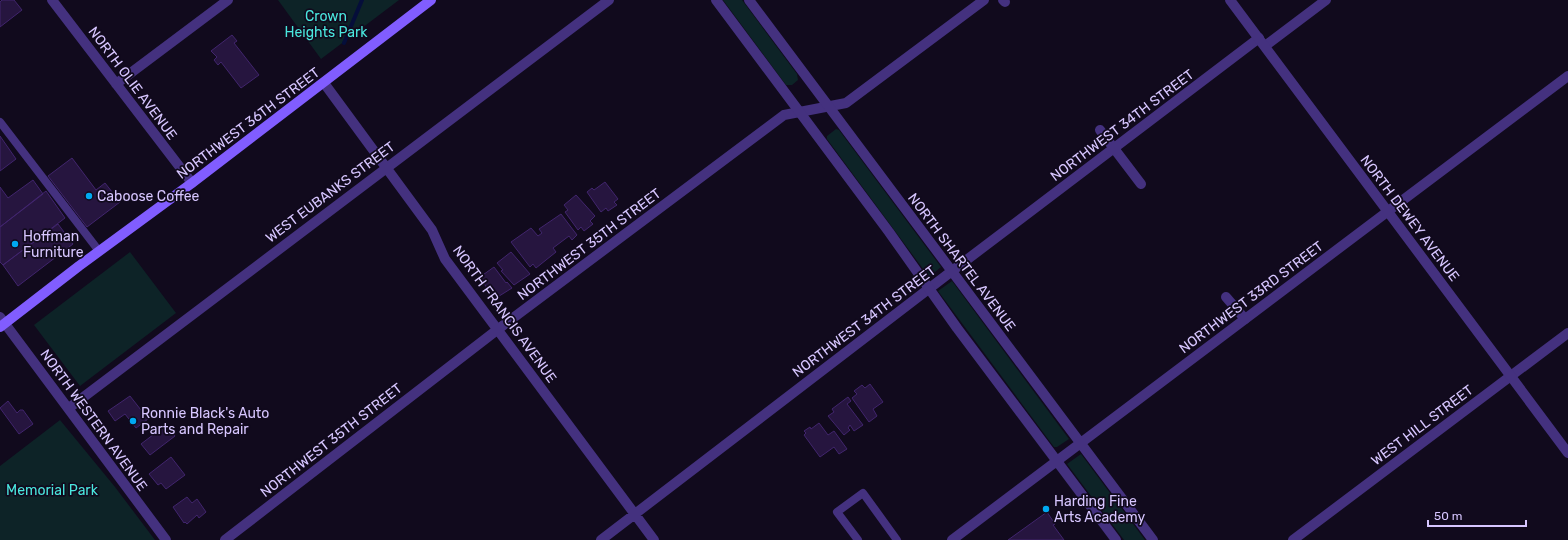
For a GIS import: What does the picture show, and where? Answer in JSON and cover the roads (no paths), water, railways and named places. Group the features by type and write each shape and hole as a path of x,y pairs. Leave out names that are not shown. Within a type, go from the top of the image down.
{"main road":[{"name":"NORTHWEST 36TH STREET","path":"2,322 192,183 431,0"}],"street":[{"name":"NORTH OLIE AVENUE","path":"52,0 192,183"},
{"path":"116,84 228,0"},
{"name":"WEST EUBANKS STREET","path":"69,408 609,0"},
{"path":"716,0 1116,540"},
{"name":"NORTH SHARTEL AVENUE","path":"750,0 828,107 1153,540"},
{"name":"NORTHWEST 35TH STREET","path":"225,540 497,330 784,115 846,103 984,0"},
{"name":"NORTH DEWEY AVENUE","path":"1230,0 1568,453"},
{"name":"NORTHWEST 34TH STREET","path":"601,540 1114,148 1262,42 1326,0"},
{"name":"NORTHWEST 33RD STREET","path":"952,540 1568,76"},
{"name":"NORTH FRANCIS AVENUE","path":"324,83 432,230 442,254 654,540"},
{"path":"1100,130 1141,184"},
{"path":"1226,297 1245,319"},
{"name":"NORTH WESTERN AVENUE","path":"2,322 69,408 91,440 166,540"},
{"name":"WEST HILL STREET","path":"1293,540 1568,333"}],"lane":[{"path":"0,122 99,252"},
{"path":"858,540 837,512 863,493 897,540"}],"waterway":[{"path":"344,43 362,0"}],"place":[{"name":"Caboose Coffee","path":"89,196"},
{"name":"Hoffman Furniture","path":"15,244"},
{"name":"Ronnie Black's Auto Parts and Repair","path":"133,421"},
{"name":"Harding Fine Arts Academy","path":"1046,509"}],"park label":[{"name":"Crown Heights Park","path":"326,24"},
{"name":"Memorial Park","path":"52,490"}]}
